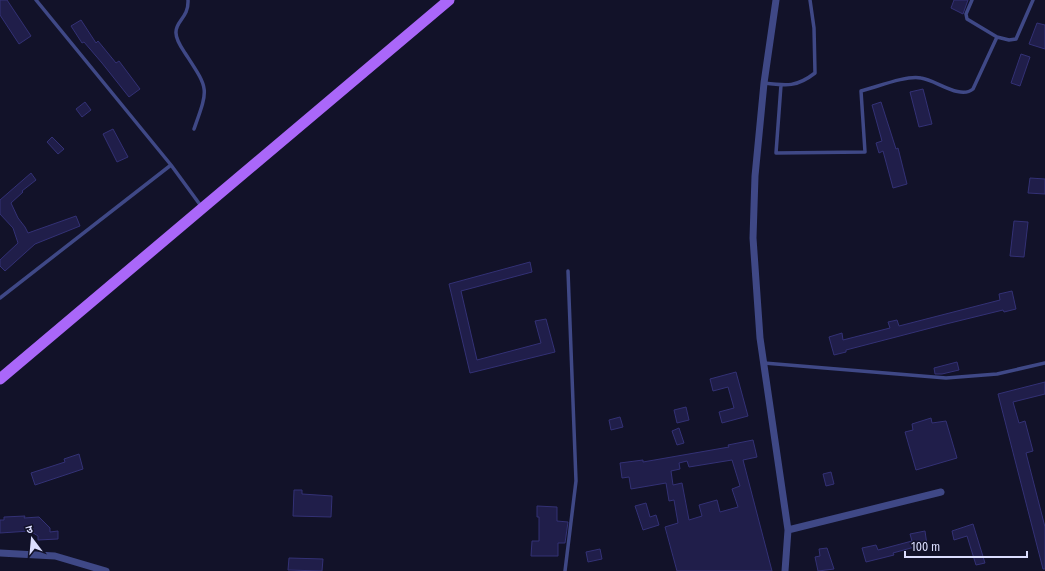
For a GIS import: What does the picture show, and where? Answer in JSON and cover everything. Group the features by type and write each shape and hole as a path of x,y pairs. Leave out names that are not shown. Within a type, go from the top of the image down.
{"main road":[{"path":"0,379 449,0"}],"street":[{"path":"776,0 764,83 755,176 753,238 763,363 788,530 785,571"},
{"path":"788,530 941,492"},
{"path":"0,553 56,556 106,571"}],"lane":[{"path":"36,0 171,165 203,208"},
{"path":"188,0 186,14 176,28 175,34 179,44 202,79 205,88 205,98 194,129"},
{"path":"764,83 788,86 804,82 816,73 814,28 810,0"},
{"path":"972,0 966,14 967,20 997,37 1009,40 1016,39 1033,0"},
{"path":"781,85 776,153 865,152 861,91 920,77 959,92 970,91 973,88 997,37"},
{"path":"0,298 171,165"},
{"path":"564,571 576,482 568,271"},
{"path":"763,363 946,378 997,374 1045,363"}],"building":[{"path":"0,0 7,0 31,36 19,44 0,15"},
{"path":"954,0 968,0 963,14 951,8"},
{"path":"81,20 96,43 98,41 116,63 119,61 140,89 129,97 84,42 82,43 71,26"},
{"path":"1037,23 1045,25 1045,49 1029,44"},
{"path":"1021,54 1030,57 1020,86 1011,83"},
{"path":"923,89 932,124 919,127 910,92"},
{"path":"85,102 91,110 82,117 76,109"},
{"path":"881,102 896,149 898,148 907,184 893,188 883,151 879,153 876,143 882,141 872,105"},
{"path":"113,129 128,157 117,162 103,134"},
{"path":"52,137 64,149 58,154 47,142"},
{"path":"31,173 36,180 22,191 23,192 11,203 18,218 28,233 76,216 80,226 35,244 5,271 0,266 0,260 18,243 13,228 0,214 0,200"},
{"path":"1030,178 1045,179 1045,194 1028,193"},
{"path":"1014,221 1028,222 1024,257 1010,256"},
{"path":"530,262 532,272 461,291 477,360 541,343 535,321 546,319 555,352 470,373 449,284"},
{"path":"1012,291 1016,309 1004,312 1003,310 946,324 846,350 846,352 834,355 829,337 842,333 843,340 890,328 888,322 897,320 899,326 1000,300 999,294"},
{"path":"957,362 959,370 935,374 934,368"},
{"path":"736,372 748,416 722,423 719,412 734,408 728,387 713,391 710,379"},
{"path":"1045,382 1045,394 1013,402 1019,423 1025,421 1033,451 1026,453 1045,527 1045,569 1043,569 998,394"},
{"path":"686,407 689,420 677,423 674,410"},
{"path":"620,417 623,427 611,430 609,420"},
{"path":"931,418 932,423 946,421 957,458 916,470 905,432 913,430 912,424"},
{"path":"679,428 684,443 677,445 672,431"},
{"path":"753,440 757,457 743,460 772,571 677,571 665,527 678,523 674,500 669,501 666,483 631,489 629,477 622,478 620,463 643,460 643,462 729,447 728,445","holes":["732,460 740,486 732,489 738,507 720,512 717,500 699,505 702,516 689,520 682,483 673,485 671,471 680,469 679,463 687,461 689,467"]},
{"path":"79,454 83,469 35,485 31,473 65,462 64,459"},
{"path":"831,472 834,484 826,486 823,474"},
{"path":"294,490 302,490 302,494 332,496 331,517 293,516"},
{"path":"646,503 650,517 656,515 659,525 643,530 635,506"},
{"path":"537,506 557,507 557,521 568,522 565,543 558,543 558,556 531,556 532,541 539,541 539,517 537,517"},
{"path":"25,516 24,518 39,517 50,528 50,532 58,531 58,539 38,540 38,536 30,531 0,533 0,520 4,520 4,517"},
{"path":"973,524 985,563 976,565 967,536 954,540 952,531"},
{"path":"925,531 927,545 893,553 894,555 866,562 862,548 876,545 878,550 912,541 910,534"},
{"path":"827,548 834,569 818,571 815,557 820,556 819,549"},
{"path":"600,549 602,559 588,562 586,552"},
{"path":"289,558 323,559 322,571 288,570"}]}
